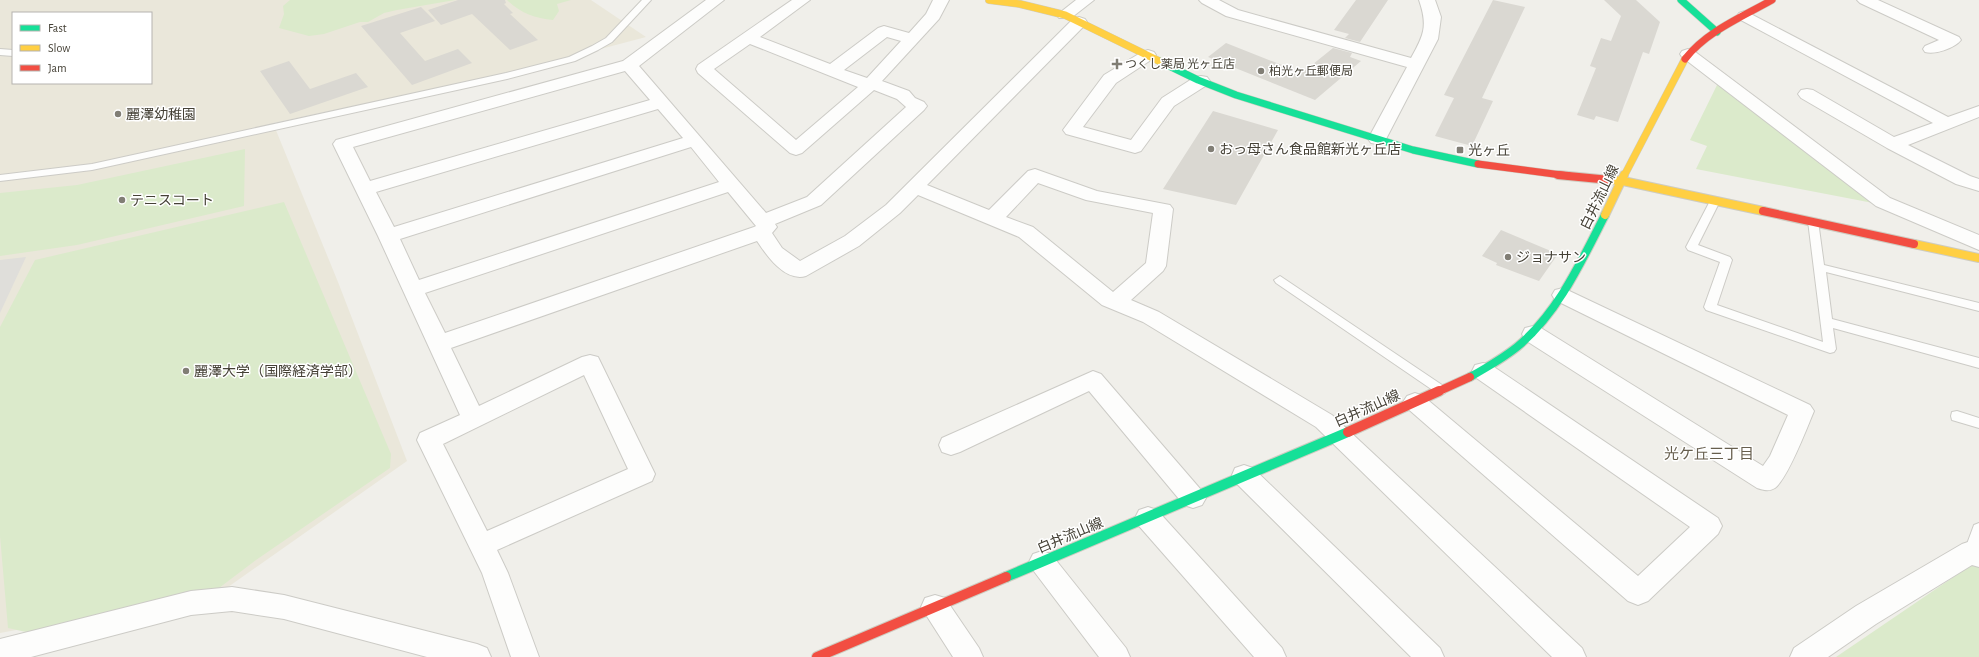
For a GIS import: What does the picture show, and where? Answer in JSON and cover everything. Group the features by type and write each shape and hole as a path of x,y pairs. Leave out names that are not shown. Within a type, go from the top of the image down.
{"main road":[{"path":"989,0 1020,4 1072,19 1201,81 1236,95 1377,139 1451,159 1537,173 1623,181 1979,258"},
{"path":"1681,0 1717,32"},
{"name":"白井流山線","path":"817,657 1148,518 1244,475 1340,435 1483,371 1508,355 1533,334 1563,295 1623,181 1635,153 1688,54 1702,42 1767,1"}],"street":[{"path":"473,418 388,236 342,144 629,65 716,0"},
{"path":"802,0 704,69 796,149 871,84 933,16 941,0"},
{"path":"629,65 732,184 762,227 775,253 799,271 852,241 893,209 1072,19 1086,0"},
{"path":"1207,0 1232,14 1309,34 1416,65"},
{"path":"1377,139 1430,39 1433,17 1427,0"},
{"path":"1865,0 1953,40 1931,49"},
{"path":"1745,16 1947,123"},
{"path":"832,71 884,31 912,38"},
{"path":"438,344 762,227 814,201 918,106 909,102 903,94 832,71 748,38"},
{"path":"1688,54 1883,202 1979,243"},
{"path":"1148,55 1110,79 1072,130 1135,147 1168,102 1201,81"},
{"path":"1807,94 1893,144 1963,180 1979,185"},
{"path":"364,189 662,102"},
{"path":"1893,144 1979,111"},
{"path":"388,236 695,140"},
{"path":"992,218 1035,175 1093,196 1163,209 1156,266 1115,302"},
{"path":"413,290 732,184"},
{"path":"914,187 1026,232 1110,300 1151,317 1324,421 1572,657"},
{"path":"1533,334 1766,481 1780,461 1802,411 1563,295"},
{"path":"482,545 643,474 590,363 429,440 495,573 525,657"},
{"path":"1415,402 1638,593 1709,526 1483,371"},
{"path":"950,445 1093,380 1193,498"},
{"path":"1244,475 1430,657"},
{"path":"1148,518 1272,657"},
{"path":"1804,657 1866,615 1976,546"},
{"path":"1042,562 1116,657"},
{"path":"0,652 191,604 232,599 284,607 477,657"},
{"path":"935,607 969,657"}],"lane":[{"path":"0,178 92,167 507,76 572,59 609,40 647,0"},
{"path":"0,52 12,53"},
{"path":"1715,202 1692,247 1726,260 1710,307 1830,349 1813,221"},
{"path":"1819,267 1979,307"},
{"path":"1280,280 1440,390"},
{"path":"1827,322 1979,363"},
{"path":"1957,416 1979,423"}],"shaded area":[{"name":"麗澤大学（国際経済学部）","path":"0,0 591,0 646,37 502,75 273,123 338,282 407,461 221,592 0,633"},
{"path":"26,257 0,313 0,260"}],"green space":[{"path":"290,0 455,0 384,13 368,22 360,22 324,34 309,36 279,28 284,14 283,6"},
{"path":"507,0 571,0 557,4 559,11 553,20 540,18 523,12"},
{"path":"1718,83 1873,203 1696,169 1707,146 1690,140"},
{"name":"テニスコート","path":"245,149 244,206 77,245 0,256 0,193 77,185"},
{"path":"284,202 391,454 390,468 256,560 219,588 35,634 8,628 0,536 0,327 35,260"},
{"path":"1977,561 1979,562 1979,657 1836,657"}],"building":[{"path":"458,0 505,0 506,3 504,4 513,13 510,14 538,40 510,50 472,14 441,25 428,10"},
{"path":"1356,0 1388,0 1360,42 1345,38 1349,34 1334,30"},
{"path":"1493,0 1525,7 1482,98 1493,101 1472,146 1435,136 1454,98 1444,95"},
{"path":"1604,0 1636,0 1660,22 1649,54 1643,52 1618,122 1596,116 1594,120 1577,115 1596,68 1590,66 1601,38 1611,41 1621,16"},
{"path":"421,7 435,21 400,33 425,61 458,49 472,63 412,85 361,26"},
{"path":"1226,43 1302,73 1333,48 1352,53 1350,57 1361,61 1315,100 1208,57"},
{"path":"289,61 310,89 356,73 368,87 290,114 260,71"},
{"path":"1213,111 1278,130 1236,205 1163,189"},
{"path":"1501,230 1558,254 1539,281 1496,265 1497,263 1482,256"}],"traffic: fast":[{"path":"1681,0 1717,32"},
{"path":"1159,61 1198,80 1236,95 1413,150 1478,164"},
{"path":"1470,377 1496,363 1517,347 1536,329 1552,309 1580,264 1605,215"},
{"path":"1006,577 1348,432"}],"traffic: slow":[{"path":"989,0 1020,4 1065,15 1159,61"},
{"path":"1605,215 1635,153 1685,59"},
{"path":"1610,180 1623,181 1763,211"},
{"path":"1914,244 1979,258"}],"traffic: jam":[{"path":"1685,59 1691,51 1712,35 1772,0"},
{"path":"1478,164 1537,173 1610,180"},
{"path":"1763,211 1914,244"},
{"path":"1348,432 1470,377"},
{"path":"817,657 1006,577"}],"place":[{"name":"つくし薬局 光ヶ丘店","path":"1117,64"},
{"name":"柏光ヶ丘郵便局","path":"1261,71"},
{"name":"麗澤幼稚園","path":"118,114"},
{"name":"おっ母さん食品館新光ヶ丘店","path":"1211,149"},
{"name":"光ヶ丘","path":"1460,150"},
{"name":"テニスコート","path":"122,200"},
{"name":"ジョナサン","path":"1508,257"},
{"name":"麗澤大学（国際経済学部）","path":"186,371"}],"district":[{"name":"光ケ丘三丁目","path":"1709,454"}]}
